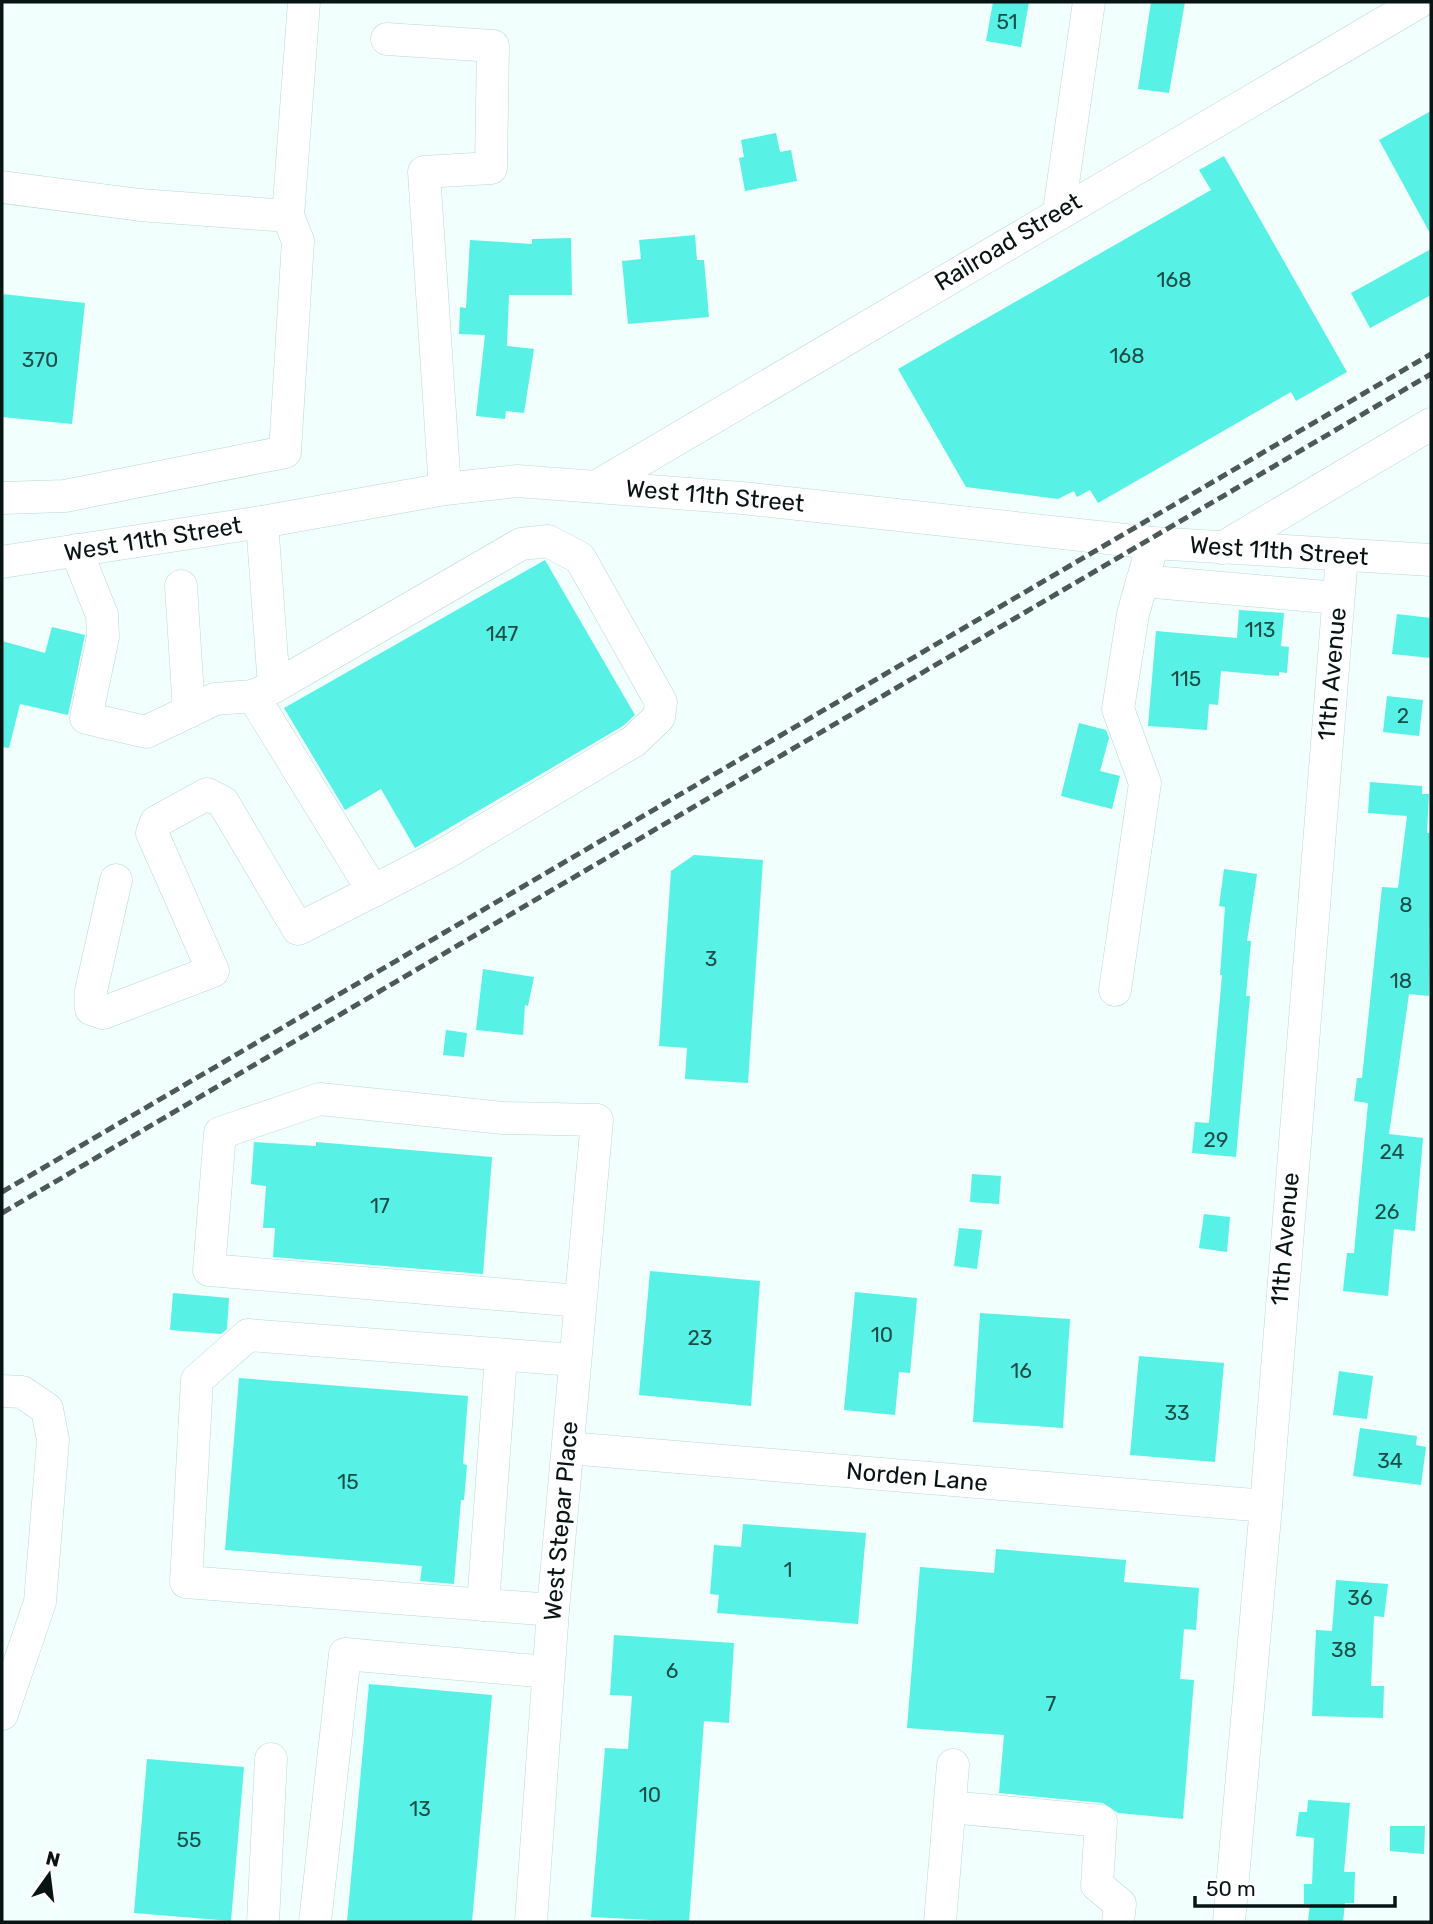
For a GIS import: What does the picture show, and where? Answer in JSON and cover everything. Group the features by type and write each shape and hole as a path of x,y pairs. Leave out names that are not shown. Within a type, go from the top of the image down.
{"street":[{"path":"2,498 65,496 285,452 298,241 288,216 304,2"},
{"path":"1059,211 1089,2"},
{"name":"Railroad Street","path":"599,485 1059,211 1419,2"},
{"path":"387,39 492,46 491,168 424,172 445,489"},
{"path":"2,187 140,205 288,216"},
{"path":"1222,548 1431,424"},
{"name":"West 11th Street","path":"2,562 262,522 445,489 517,481 599,485 1153,543 1431,560"},
{"path":"262,522 263,692 373,891"},
{"path":"76,551 102,615 103,636 86,718 146,732 215,699 263,692 522,544 548,541 580,558 661,702 659,717 634,741 446,853 298,929 223,802 207,794 156,822 152,833 213,971 103,1013 91,1009 91,991 116,880"},
{"path":"1115,990 1145,783 1118,709 1133,614 1153,543"},
{"path":"1280,591 1285,552"},
{"name":"11th Avenue","path":"1229,1922 1266,1506 1342,556"},
{"path":"1142,581 1338,598"},
{"path":"181,586 189,712"},
{"name":"West Stepar Place","path":"531,1922 553,1610 597,1120 503,1118 320,1099 220,1133 209,1270 580,1301"},
{"path":"553,1610 186,1582 197,1380 247,1335 574,1360"},
{"path":"483,1605 501,1356"},
{"path":"2,1391 22,1392 47,1409 53,1440 40,1602 2,1714"},
{"name":"Norden Lane","path":"568,1448 1266,1506"},
{"path":"316,1922 345,1654 548,1672"},
{"path":"263,1922 271,1759"},
{"path":"940,1922 953,1765"},
{"path":"950,1807 1101,1821 1097,1885 1120,1904 1118,1922"}],"building":[{"path":"993,2 1029,2 1021,47 986,41"},
{"path":"1151,2 1185,2 1169,93 1138,89"},
{"path":"1431,111 1431,235 1379,140"},
{"path":"776,133 780,152 791,150 797,181 745,191 739,158 744,157 741,140"},
{"path":"1224,156 1347,372 1296,401 1291,392 1098,503 1090,490 1077,497 1074,491 1058,499 966,487 898,369 1211,190 1199,170"},
{"path":"695,235 697,260 704,260 709,317 628,324 622,261 641,259 639,240"},
{"path":"571,238 572,295 509,295 507,346 534,349 524,413 506,411 505,419 476,416 485,335 459,334 460,307 466,308 470,240 532,244 532,239"},
{"path":"1431,249 1431,295 1370,328 1351,293"},
{"path":"2,294 85,303 72,424 2,417"},
{"path":"545,560 635,715 623,726 415,848 381,789 345,810 284,708"},
{"path":"1239,610 1284,613 1281,646 1289,647 1287,673 1279,672 1279,676 1221,671 1218,705 1209,704 1207,730 1148,726 1156,631 1237,638"},
{"path":"1397,614 1431,618 1431,658 1392,654"},
{"path":"52,627 85,635 68,715 20,704 9,748 2,747 2,641 45,653"},
{"path":"1387,696 1423,700 1419,736 1383,732"},
{"path":"1079,723 1106,730 1109,738 1100,771 1120,776 1112,809 1061,796"},
{"path":"1370,782 1422,786 1422,794 1429,794 1427,833 1431,833 1429,996 1409,994 1389,1134 1423,1138 1415,1231 1394,1229 1388,1296 1343,1291 1347,1253 1354,1253 1368,1103 1354,1101 1357,1078 1362,1078 1382,887 1398,888 1407,816 1368,813"},
{"path":"694,855 763,860 748,1083 685,1079 687,1048 659,1046 671,871"},
{"path":"1224,869 1257,874 1247,941 1251,941 1246,996 1250,996 1236,1157 1192,1153 1195,1122 1209,1123 1222,975 1225,907 1219,906"},
{"path":"483,969 534,977 528,1006 525,1005 523,1035 476,1030"},
{"path":"446,1030 467,1033 464,1057 443,1055"},
{"path":"254,1142 316,1146 316,1142 492,1157 483,1274 273,1257 275,1228 263,1228 266,1186 251,1184"},
{"path":"972,1174 1001,1176 999,1204 970,1202"},
{"path":"1204,1214 1230,1217 1227,1252 1199,1248"},
{"path":"959,1228 982,1230 977,1269 954,1266"},
{"path":"650,1271 760,1281 751,1406 639,1395"},
{"path":"855,1292 917,1298 910,1373 899,1372 895,1415 844,1410"},
{"path":"173,1293 229,1298 227,1329 221,1334 170,1330"},
{"path":"980,1313 1070,1319 1063,1428 973,1422"},
{"path":"1139,1356 1224,1363 1215,1462 1130,1455"},
{"path":"1339,1371 1373,1376 1367,1419 1333,1415"},
{"path":"239,1378 468,1396 463,1464 467,1465 464,1500 461,1500 454,1584 420,1581 422,1566 225,1550"},
{"path":"1360,1428 1417,1436 1416,1445 1426,1447 1421,1485 1353,1476"},
{"path":"743,1524 866,1533 858,1624 717,1613 719,1595 710,1594 714,1545 741,1547"},
{"path":"996,1549 1126,1560 1124,1582 1199,1588 1196,1630 1184,1629 1180,1679 1194,1680 1183,1819 1118,1813 1103,1803 999,1793 1004,1735 907,1728 920,1567 994,1573"},
{"path":"1336,1580 1388,1584 1384,1617 1374,1616 1371,1686 1384,1686 1383,1718 1312,1716 1316,1630 1332,1631"},
{"path":"614,1635 734,1643 729,1723 704,1721 689,1922 591,1917 605,1748 628,1749 632,1696 610,1695"},
{"path":"369,1684 492,1695 472,1922 347,1922"},
{"path":"147,1759 244,1767 231,1921 134,1913"},
{"path":"1308,1800 1350,1803 1344,1872 1355,1872 1354,1903 1345,1903 1343,1922 1308,1922 1310,1904 1304,1904 1304,1884 1312,1884 1314,1838 1296,1836 1299,1812 1307,1812"},
{"path":"1390,1826 1425,1826 1424,1854 1390,1851"}],"railway":[{"path":"2,1192 1431,354"},
{"path":"2,1213 1431,374"}]}
